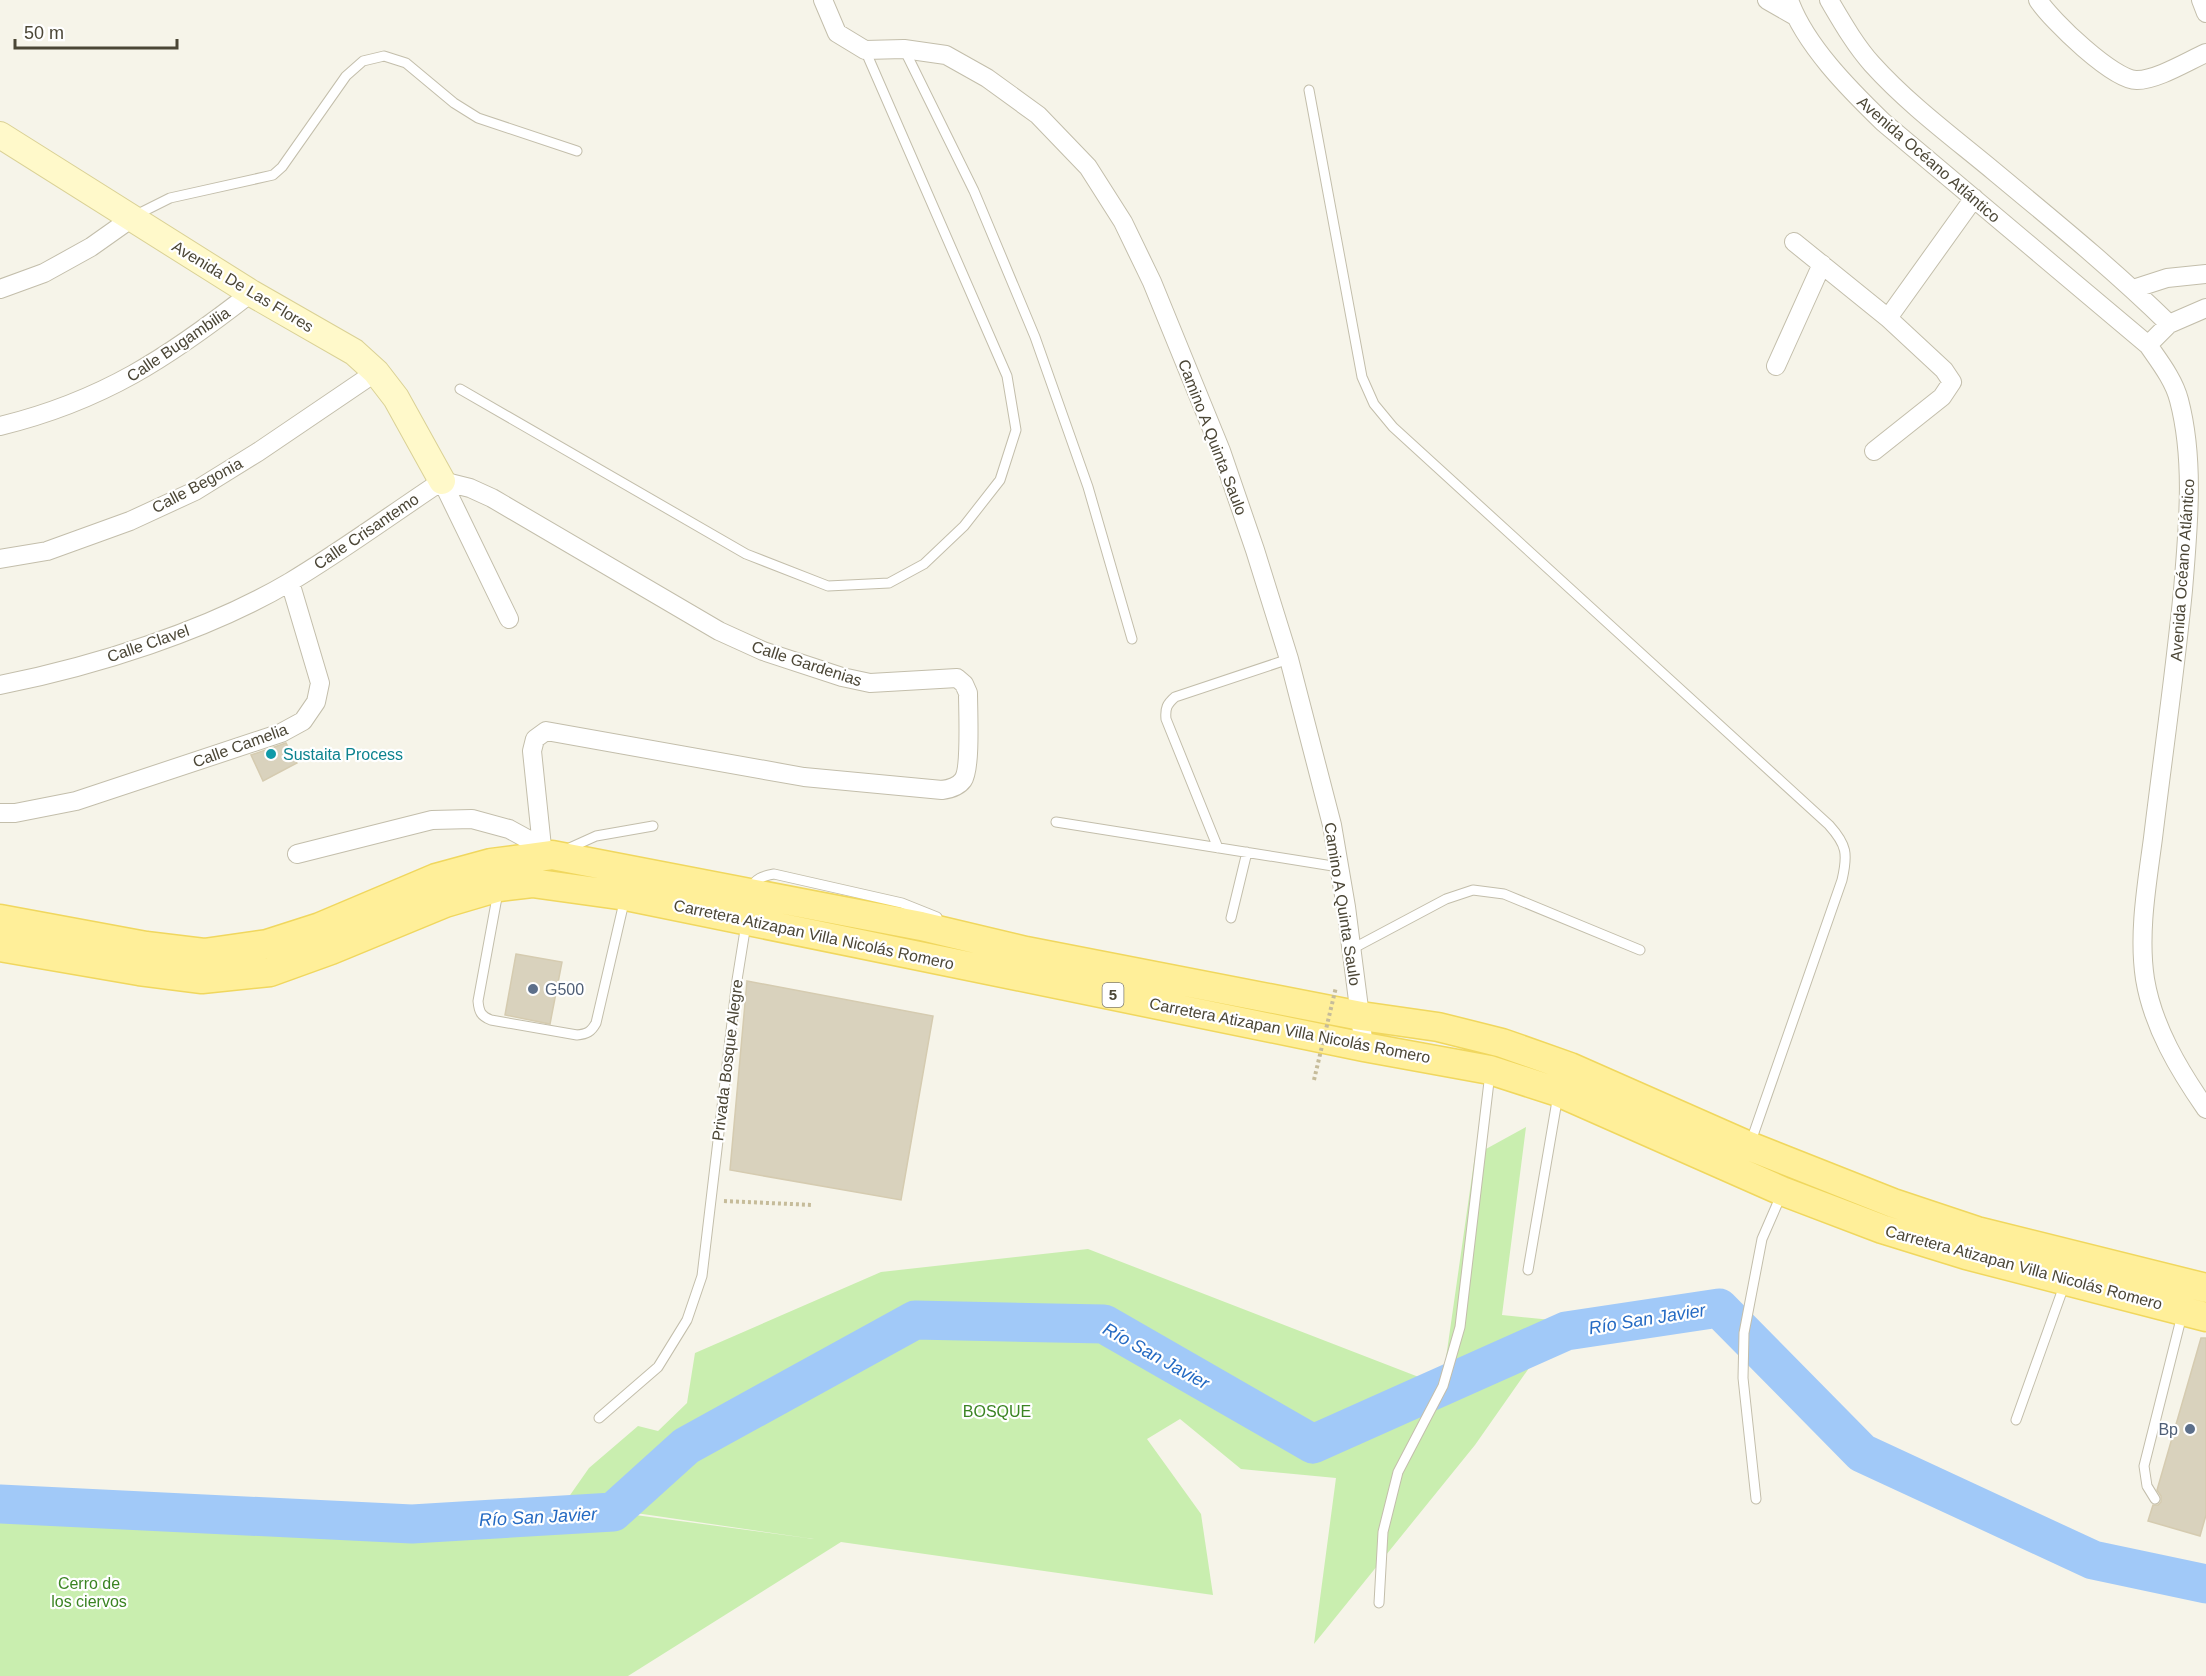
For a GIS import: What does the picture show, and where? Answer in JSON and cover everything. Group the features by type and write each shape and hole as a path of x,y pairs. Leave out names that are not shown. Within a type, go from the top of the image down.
{"main road":[{"name":"Carretera Atizapan Villa Nicolás Romero","path":"0,919 146,946 204,952 267,944 320,927 436,878 547,851 748,906 1364,1047 1433,1043 1502,1043 1570,1067 1749,1146 1893,1203 2193,1299"},
{"name":"Carretera Atizapan Villa Nicolás Romero","path":"0,947 202,979 270,972 331,950 445,903 499,887 532,883 626,896 748,906 921,926 1026,951 1361,1016 1433,1043 1490,1070 1558,1092 1782,1191 1882,1229 1965,1255 2066,1281 2193,1299"}],"street":[{"path":"823,0 837,33 865,50"},
{"path":"1767,0 1792,8"},
{"name":"Avenida Océano Atlántico","path":"1829,0 1846,30 1865,55 1900,93 2133,289 2169,324"},
{"path":"2038,0 2057,25 2117,73 2136,81 2154,77 2206,52"},
{"path":"2201,0 2206,13"},
{"name":"Avenida Océano Atlántico","path":"1792,8 1829,65 1851,92 2148,345 2164,368 2179,398 2186,435 2189,484 2186,557 2175,673 2146,892 2143,941 2145,979 2156,1020 2178,1068 2206,1109"},
{"name":"Camino A Quinta Saulo","path":"865,50 904,49 946,55 987,78 1038,115 1088,167 1123,222 1152,282 1221,451 1289,659 1332,825 1352,949 1364,1047"},
{"name":"Avenida De Las Flores","path":"4,142 132,218 251,293 354,351 376,372 396,398 442,481"},
{"path":"1888,318 1974,198"},
{"path":"0,289 44,273 82,252 132,218"},
{"path":"1794,242 1888,318 1944,370 1952,382 1942,397 1874,451"},
{"path":"1776,366 1822,264"},
{"path":"2133,289 2167,278 2206,274"},
{"name":"Calle Bugambilia","path":"0,426 67,407 106,390 155,363 194,337 251,293"},
{"path":"2148,345 2169,324 2206,308"},
{"name":"Calle Begonia","path":"0,559 47,551 130,521 195,490 258,452 376,372"},
{"path":"442,481 509,620"},
{"name":"Calle Crisantemo","path":"290,582 442,481"},
{"name":"Calle Gardenias","path":"442,481 470,488 492,498 719,631 763,651 842,677 870,683 957,678 964,684 968,693 967,768 963,780 954,788 942,790 775,773 546,731 535,739 532,751 547,851"},
{"name":"Calle Clavel","path":"0,685 38,678 165,639 223,615 290,582"},
{"name":"Calle Camelia","path":"0,813 15,813 76,801 281,733 303,721 316,702 320,683 290,582"},
{"path":"297,854 432,820 472,819 509,829 547,851"}],"lane":[{"path":"904,49 974,191 1035,337 1088,487 1132,639"},
{"path":"460,389 746,554 828,586 889,583 924,564 964,526 1000,480 1016,430 1007,376 865,50"},
{"path":"132,218 170,198 273,175 282,166 346,76 363,61 384,56 406,63 454,103 478,118 577,151"},
{"path":"1310,90 1362,377 1374,404 1393,428 1842,839 1847,858 1842,880 1749,1146"},
{"path":"1218,848 1166,719 1165,710 1168,703 1175,697 1289,659"},
{"path":"1056,822 1339,867"},
{"path":"547,851 596,836 654,826"},
{"path":"1231,918 1247,852"},
{"path":"748,906 753,883 763,876 774,874 902,903 943,919"},
{"path":"499,887 478,1010 483,1017 491,1020 577,1035 586,1034 596,1023 626,896"},
{"path":"1352,949 1446,900 1473,890 1504,894 1640,950"},
{"name":"Privada Bosque Alegre","path":"599,1418 658,1367 687,1320 702,1276 748,906"},
{"path":"953,923 1026,951"},
{"path":"1379,1603 1383,1532 1398,1472 1443,1386 1460,1327 1490,1070"},
{"path":"1528,1270 1558,1092"},
{"path":"1756,1499 1743,1378 1744,1333 1762,1239 1782,1191"},
{"path":"2016,1420 2066,1281"},
{"path":"2155,1499 2146,1486 2144,1466 2193,1299"}],"path":[{"path":"1314,1080 1335,987"},
{"path":"710,1201 813,1205"}],"green space":[{"name":"BOSQUE","path":"1526,1127 1502,1315 1562,1321 1475,1445 1314,1644 1336,1478 1241,1469 1180,1419 1147,1439 1201,1514 1213,1595 841,1542 628,1676 0,1676 0,1504 412,1524 613,1512 814,1539 615,1510 561,1508 589,1468 638,1426 658,1431 687,1403 695,1353 881,1272 1088,1249 1442,1386 1475,1155"}],"building":[{"name":"Sustaita Process","path":"286,743 297,763 263,781 251,755"},
{"name":"G500","path":"516,954 562,962 550,1024 505,1015"},
{"path":"747,981 933,1016 901,1200 730,1170"},
{"name":"Bp","path":"2201,1338 2206,1338 2206,1515 2200,1536 2148,1521 2153,1505 2161,1502 2161,1496 2157,1490"}],"waterway":[{"name":"Río San Javier","path":"0,1504 412,1524 613,1512 686,1446 915,1320 1104,1324 1313,1444 1566,1331 1719,1308 1862,1453 2093,1560 2206,1584"}],"place":[{"name":"Sustaita Process","path":"271,754"},
{"name":"G500","path":"533,989"},
{"name":"Bp","path":"2190,1429"}],"park label":[{"name":"Cerro de los ciervos","path":"89,1592"}]}
